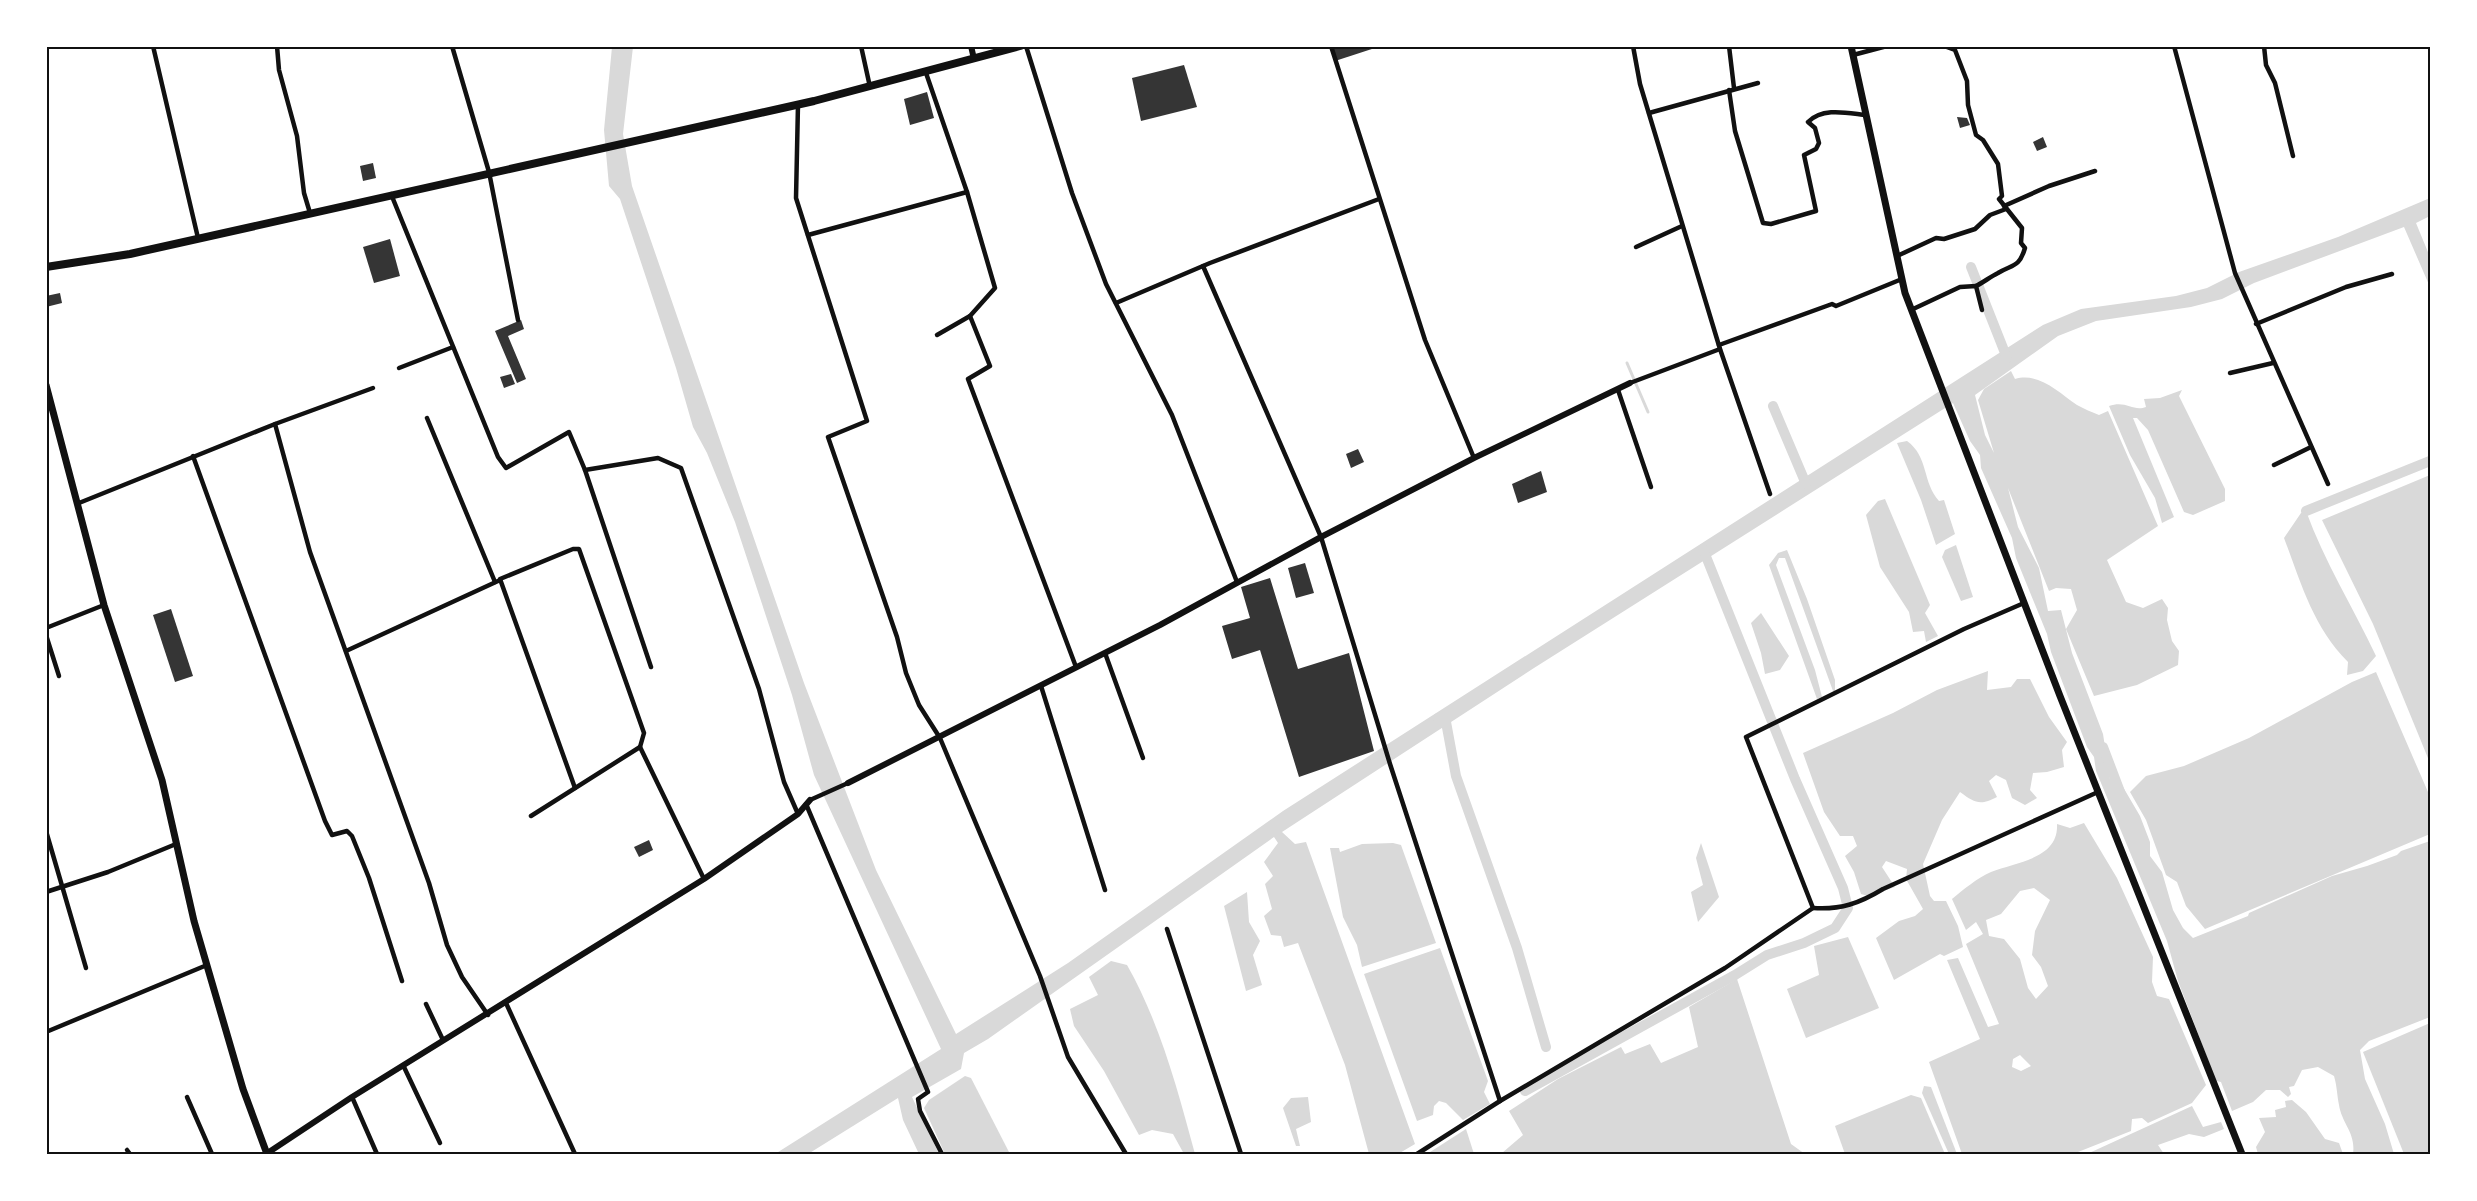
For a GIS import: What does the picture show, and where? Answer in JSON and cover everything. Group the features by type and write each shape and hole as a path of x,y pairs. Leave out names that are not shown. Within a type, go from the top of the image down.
{"main road":[{"path":"46,267 130,254 798,104 926,73 1020,46"},
{"path":"1851,46 1902,279 1911,310 2242,1155"},
{"path":"46,385 79,503 104,605 162,780 207,965 243,1089 266,1154"}],"street":[{"path":"153,46 198,238"},
{"path":"276,46 279,70 297,136 304,193 310,213"},
{"path":"452,46 489,172 518,320"},
{"path":"861,46 870,87"},
{"path":"971,46 974,59"},
{"path":"1026,46 1072,193 1116,303 1172,415 1237,582"},
{"path":"1331,46 1425,340 1474,458"},
{"path":"1632,46 1649,113 1719,347 1770,494"},
{"path":"1729,46 1735,132 1762,223 1771,224 1816,211 1804,155 1816,149 1819,143 1815,128 1808,122 1814,116 1825,113 1845,111 1866,115"},
{"path":"1853,55 1887,46"},
{"path":"1911,310 1960,287 1978,285 2003,270 2009,269 2022,259 2025,248 2021,243 2022,228 2000,199 2002,195 1998,164 1983,140 1976,135 1970,117 1967,81 1960,60 1955,50 1944,46"},
{"path":"2174,46 2235,273 2328,484"},
{"path":"2264,46 2266,65 2275,83 2293,156"},
{"path":"926,73 967,192 995,288 970,316 937,335"},
{"path":"1649,113 1758,83"},
{"path":"798,104 796,198 867,421 828,437 897,637 906,673 919,705 940,738 1040,976 1068,1057 1126,1155"},
{"path":"1897,256 1936,238 1944,239 1976,228 1990,215 2049,186 2095,171"},
{"path":"808,235 967,192"},
{"path":"391,194 498,457 506,468 569,432 585,470 651,666"},
{"path":"1116,303 1203,266 1379,199"},
{"path":"1636,247 1682,226"},
{"path":"1203,266 1321,537 1383,743 1500,1101"},
{"path":"2256,324 2346,287 2392,274"},
{"path":"266,1154 352,1097 404,1067 443,1040 489,1015 704,879 798,814 808,802 940,738 1105,653 1474,458 1640,378 1798,314 1832,304 1836,306 1902,279"},
{"path":"1978,285 1982,310"},
{"path":"970,316 990,366 968,379 1076,667"},
{"path":"399,368 453,347"},
{"path":"2230,373 2273,363"},
{"path":"79,503 193,456 373,388"},
{"path":"1618,390 1651,487"},
{"path":"427,418 498,581 575,788"},
{"path":"275,424 309,552 425,871 447,945 462,977 489,1015"},
{"path":"2274,465 2311,447"},
{"path":"193,456 325,821 332,835 347,831 352,836 369,878 402,981"},
{"path":"585,470 658,458 681,468 759,689 784,782 798,814"},
{"path":"346,651 498,581 573,549 579,549 644,733 640,747 704,879"},
{"path":"1813,908 1746,737 1964,629 2025,603"},
{"path":"46,628 104,605"},
{"path":"46,635 60,676"},
{"path":"1105,653 1143,758"},
{"path":"1041,686 1105,890"},
{"path":"531,816 640,747"},
{"path":"1417,1155 1500,1101 1725,968 1813,908 1833,909 1860,903 1883,890 2098,792"},
{"path":"808,802 928,1092 918,1099 920,1112 942,1155"},
{"path":"46,831 86,968"},
{"path":"46,892 108,872 176,844"},
{"path":"1167,929 1241,1155"},
{"path":"46,1032 207,965"},
{"path":"506,1003 575,1155"},
{"path":"426,1004 443,1040"},
{"path":"404,1067 440,1143"},
{"path":"187,1097 212,1155"},
{"path":"352,1097 377,1155"}],"shaded area":[{"path":"612,47 633,47 623,134 632,186 804,683 876,870 956,1034 1068,963 1283,811 2043,325 2081,309 2176,296 2207,288 2239,272 2338,237 2430,198 2430,216 2416,223 2430,257 2430,287 2404,227 2254,283 2222,299 2191,307 2096,321 2058,336 1975,395 1985,435 1994,453 1978,400 1984,389 2011,371 2015,379 2032,378 2048,384 2077,405 2099,415 2108,411 2158,526 2107,560 2126,602 2143,608 2162,599 2168,608 2167,620 2172,641 2179,651 2178,665 2137,685 2094,696 2066,629 2077,610 2071,589 2056,588 2049,591 2008,488 2018,527 2039,568 2048,611 2061,610 2072,653 2103,734 2110,779 2123,787 2140,816 2150,842 2150,856 2162,872 2173,910 2183,928 2193,938 2248,916 2249,913 2332,876 2367,866 2430,841 2430,1017 2369,1041 2360,1050 2365,1079 2385,1124 2394,1154 2353,1154 2351,1134 2341,1112 2334,1076 2318,1067 2302,1070 2294,1086 2289,1087 2291,1094 2288,1097 2280,1090 2266,1090 2253,1102 2232,1111 2221,1082 2216,1081 2178,981 2167,941 2096,771 2094,757 2087,747 2051,652 2047,634 2016,558 2012,538 1981,468 1980,455 1970,441 1953,403 1534,668 1282,832 1295,844 1306,842 1415,1144 1398,1154 1369,1154 1345,1065 1298,943 1284,947 1281,936 1271,935 1264,916 1272,909 1265,884 1273,876 1264,862 1278,843 1274,837 988,1039 964,1053 961,1069 912,1097 939,1154 919,1154 903,1120 898,1098 808,1154 775,1154 941,1049 814,775 792,695 735,522 707,453 693,427 676,368 620,199 609,186 604,130"},
{"path":"2182,390 2179,396 2225,489 2225,501 2193,515 2184,512 2148,430 2137,418 2133,418 2174,517 2162,523 2155,498 2130,455 2109,406 2120,404 2137,408 2146,407 2144,399 2160,398"},
{"path":"1907,441 1919,454 1934,494 1939,501 1944,500 1955,534 1936,545 1921,500 1897,443"},
{"path":"2430,475 2430,763 2373,624 2322,520"},
{"path":"1885,499 1930,605 1925,613 1938,636 1926,642 1924,631 1913,632 1909,612 1880,567 1866,515 1878,501"},
{"path":"2306,511 2330,566 2376,656 2363,671 2347,675 2348,662 2326,634 2309,604 2284,538 2301,513"},
{"path":"1956,545 1973,597 1961,601 1942,557 1945,550"},
{"path":"1787,550 1835,680 1835,691 1833,691 1785,558 1779,558 1776,565 1815,670 1822,697 1817,699 1769,565 1778,553"},
{"path":"1761,613 1789,656 1780,670 1765,674 1751,623"},
{"path":"1988,671 1987,690 2011,687 2017,679 2030,679 2049,717 2067,742 2062,750 2064,767 2033,773 2030,790 2037,798 2025,805 2012,798 2006,780 1996,775 1989,781 1997,797 1991,800 1978,802 1960,792 1942,820 1923,864 1930,896 1934,901 1946,901 1958,926 1963,947 1944,956 1940,954 1894,980 1876,938 1899,921 1915,916 1923,909 1906,879 1907,869 1886,861 1882,867 1895,887 1868,896 1861,894 1854,872 1845,856 1857,846 1853,836 1840,836 1824,812 1803,753 1893,713 1937,690"},
{"path":"2376,672 2428,792 2430,834 2205,929 2186,906 2177,882 2166,875 2146,820 2130,792 2146,776 2184,766 2249,738 2352,682"},
{"path":"2084,823 2117,878 2153,957 2152,982 2157,996 2169,999 2206,1085 2192,1103 2148,1123 2142,1118 2132,1119 2131,1131 2073,1154 1962,1154 1929,1062 1980,1039 1947,960 1958,958 1988,1027 1999,1024 1966,944 1983,934 1976,922 1966,930 1952,899 1970,884 1986,875 2044,852 2056,836 2057,824 2070,828","holes":["2034,888 2050,900 2035,931 2032,955 2041,967 2048,986 2036,999 2028,988 2020,959 2004,939 1989,936 1986,920 2001,914 2020,891","2020,1055 2031,1066 2021,1071 2012,1067 2013,1059"]},
{"path":"1701,843 1719,897 1698,922 1691,892 1703,885 1696,858"},
{"path":"1362,844 1401,845 1436,943 1362,967 1357,945 1343,917 1330,848 1339,848 1340,852"},
{"path":"1247,892 1249,922 1260,941 1253,955 1262,985 1246,991 1224,906"},
{"path":"1848,937 1879,1008 1806,1038 1787,989 1819,975 1814,946"},
{"path":"1440,948 1488,1081 1484,1092 1490,1104 1463,1120 1446,1103 1439,1101 1434,1106 1433,1115 1417,1121 1364,974"},
{"path":"1111,961 1127,965 1139,987 1159,1034 1195,1154 1184,1154 1173,1134 1152,1130 1139,1135 1104,1071 1074,1026 1070,1009 1098,995 1089,977"},
{"path":"1737,979 1791,1144 1805,1154 1491,1154 1502,1153 1523,1135 1509,1111 1558,1079 1621,1047 1625,1054 1650,1044 1661,1063 1698,1047 1689,1007"},
{"path":"2430,1023 2430,1154 2404,1154 2363,1052"},
{"path":"965,1076 971,1078 1010,1154 945,1154 924,1108 929,1100"},
{"path":"1924,1086 1931,1087 1957,1154 1949,1154 1922,1093"},
{"path":"1911,1095 1921,1098 1945,1154 1845,1154 1835,1126"},
{"path":"1308,1097 1311,1122 1296,1129 1300,1146 1296,1146 1283,1108 1291,1098"},
{"path":"2292,1100 2306,1112 2325,1139 2339,1143 2343,1154 2258,1154 2256,1147 2265,1132 2259,1118 2276,1117 2275,1110 2286,1107 2285,1101"},
{"path":"2192,1106 2203,1127 2221,1122 2224,1129 2204,1137 2189,1134 2158,1145 2164,1154 2087,1154"},
{"path":"1466,1129 1474,1154 1427,1154"}],"building":[{"path":"1330,46 1378,46 1378,47 1335,61"},
{"path":"1184,65 1197,107 1141,121 1132,78"},
{"path":"927,92 934,118 910,125 904,99"},
{"path":"1957,117 1967,118 1970,125 1960,128"},
{"path":"2043,137 2047,147 2037,151 2033,142"},
{"path":"373,163 376,178 363,181 360,166"},
{"path":"390,239 400,276 374,283 363,247"},
{"path":"60,293 62,303 46,307 46,296"},
{"path":"521,320 524,329 508,336 526,379 517,383 495,331"},
{"path":"511,374 515,384 504,388 500,377"},
{"path":"1358,449 1364,462 1351,468 1346,454"},
{"path":"1541,471 1547,492 1518,503 1512,484"},
{"path":"1305,563 1314,593 1296,598 1288,568"},
{"path":"1270,578 1298,669 1349,653 1374,751 1299,777 1260,650 1232,659 1222,626 1250,618 1241,587"},
{"path":"171,609 193,676 175,682 153,615"},
{"path":"649,840 653,850 639,857 634,847"}],"waterway":[{"path":"1971,267 2007,358"},
{"path":"1627,363 1648,412"},
{"path":"1773,406 1806,484"},
{"path":"2306,511 2430,461"},
{"path":"1525,1091 1767,955 1804,943 1835,928 1848,908 1843,888 1795,779 1703,549"},
{"path":"1438,718 1446,722 1456,776 1517,948 1546,1047"},
{"path":"2103,747 2122,797"}]}
